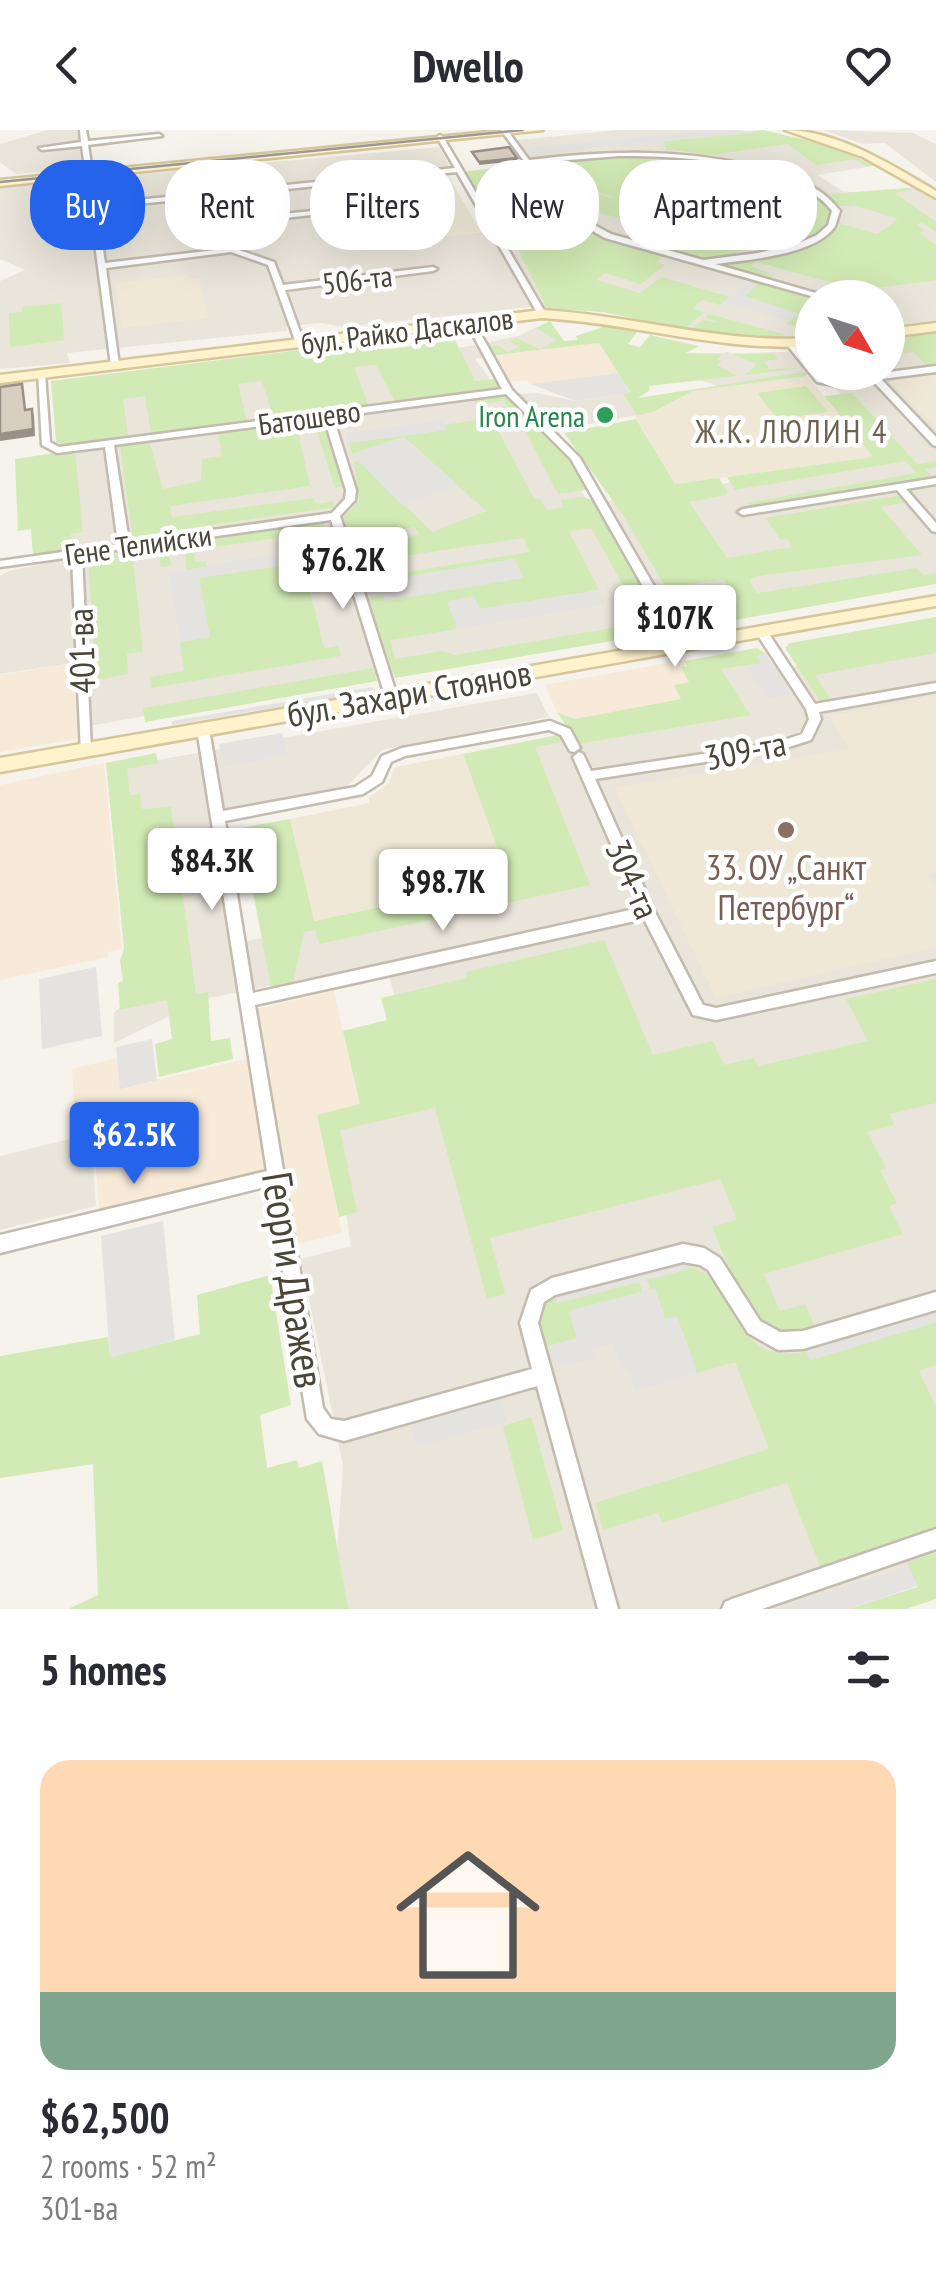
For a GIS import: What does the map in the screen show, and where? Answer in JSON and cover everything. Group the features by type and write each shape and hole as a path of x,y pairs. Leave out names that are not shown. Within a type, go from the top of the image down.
{"street":[{"path":"83,130 88,160"},
{"path":"145,167 538,130"},
{"path":"776,130 813,137"},
{"path":"790,130 895,169 936,195"},
{"path":"506,131 526,160"},
{"path":"42,148 158,136"},
{"path":"441,138 475,197"},
{"path":"547,160 627,152 694,154 811,185 836,211 832,225 802,246 701,262"},
{"path":"290,187 459,170"},
{"path":"0,181 30,178"},
{"path":"599,232 795,288"},
{"path":"100,250 115,365"},
{"path":"102,266 231,250 271,264 300,343"},
{"path":"505,250 542,314"},
{"name":"506-та","path":"280,288 433,269"},
{"name":"бул. Райко Даскалов","path":"0,380 542,314 600,318 719,342 795,344"},
{"path":"470,322 508,391 575,458 682,645"},
{"path":"905,331 936,327"},
{"path":"791,344 795,349"},
{"path":"905,372 936,369"},
{"name":"Батошево","path":"41,374 46,443 63,450 508,391"},
{"path":"887,390 936,443"},
{"path":"328,414 352,490 350,500 335,516 390,696"},
{"path":"109,444 124,546"},
{"path":"744,512 936,481"},
{"path":"899,487 936,529"},
{"name":"Гене Телийски","path":"0,564 335,516"},
{"name":"401-ва","path":"78,552 85,750"},
{"name":"бул. Захари Стоянов","path":"0,765 936,601"},
{"path":"761,631 812,709"},
{"name":"309-та","path":"587,776 796,742 813,729 812,709 936,687"},
{"name":"304-та","path":"218,818 358,791 377,780 386,759 396,753 543,725 562,728 690,1000 703,1013 716,1014 936,966"},
{"name":"Георги Дражев","path":"203,729 314,1412 326,1427 344,1431 543,1375"},
{"path":"249,1000 648,912"},
{"path":"0,1244 278,1176"},
{"path":"608,1609 529,1323 536,1296 552,1287 683,1253 704,1257 714,1264 754,1328 778,1341 803,1340 936,1301"},
{"path":"732,1609 936,1539"}],"shaded area":[{"path":"48,130 77,130 81,160 30,160 30,173 16,174 0,162 0,144"},
{"path":"619,130 740,130 859,159 867,167 817,175 843,191 870,194 912,187 936,202 936,320 905,324 905,280 795,280 795,335 766,338 708,334 603,312 530,307 343,327 320,323 287,326 287,331 67,353 70,363 0,369 0,281 25,270 0,259 0,187 30,184 30,250 145,250 145,174 165,172 165,250 290,250 290,161 439,147 446,160 310,160 310,250 455,250 455,235 475,233 475,250 599,250 599,160 530,160 515,141"},
{"path":"709,130 760,132 549,153 529,153 525,148"},
{"path":"823,130 913,133 936,144 936,182 885,143 863,144"},
{"path":"455,187 475,222 475,233 455,235"},
{"path":"188,275 189,279 199,278 208,318 122,328 115,283"},
{"path":"752,280 761,282 745,296 795,312 795,316 789,321 723,302"},
{"path":"537,327 561,340 541,349 475,359 502,395 537,393 576,401 623,394 637,415 541,433 590,504 895,457 837,390 905,390 905,341 936,337 936,526 930,528 936,535 936,576 89,726 85,661 0,674 0,576 66,559 62,527 72,400 470,346 518,336"},
{"path":"599,343 618,373 530,384 527,380 510,382 496,355"},
{"path":"795,352 795,376 719,386 622,357"},
{"path":"618,373 630,393 576,401 530,384"},
{"path":"936,374 936,428 899,390 905,390 905,379"},
{"path":"795,378 795,390 819,390 874,457 675,484 634,415 653,412 693,391"},
{"path":"442,420 447,430 348,443 345,433"},
{"path":"404,437 458,485 403,506 352,454"},
{"path":"295,550 298,563 199,578 210,637 180,642 169,573"},
{"path":"514,559 523,578 385,601 378,581"},
{"path":"599,590 606,604 457,629 447,601 474,596 480,609"},
{"path":"936,648 936,1575 834,1609 333,1609 343,1466 301,1259 351,1246 332,1121 401,1023 386,963 204,999 114,1043 114,1013 132,995 112,768 537,693 549,717 382,750 346,787 210,815 229,945 529,880 491,753 733,705 713,667 740,660 811,668"},
{"path":"766,654 792,694 767,699 745,666 760,663 756,656"},
{"path":"684,660 689,682 682,699 575,719 557,712 545,685"},
{"path":"79,662 83,738 0,752 0,675"},
{"path":"372,687 373,691 172,725 172,721"},
{"name":"33. ОУ „Санкт Петербург“","path":"936,696 936,872 927,874 936,888 936,947 716,998 615,788 850,749 829,716"},
{"path":"282,733 287,755 223,767 219,744"},
{"path":"463,754 510,879 313,921 290,819 369,803 369,797 388,784 395,767"},
{"path":"104,763 122,949 108,952 108,957 0,980 0,785"},
{"path":"96,967 102,1036 42,1049 39,979"},
{"path":"334,991 360,1104 317,1115 342,1233 274,1250 261,1181 100,1220 92,1119 75,1122 72,1069 117,1058 121,1088 264,1055 256,1009"},
{"path":"152,1039 157,1080 120,1089 116,1047"},
{"path":"91,1134 96,1206 0,1230 0,1156"},
{"path":"163,1221 175,1340 110,1358 101,1236"},
{"path":"686,1261 689,1269 557,1303 555,1295"},
{"path":"655,1288 665,1319 677,1316 697,1373 635,1391 628,1370 622,1371 613,1343 591,1349 594,1358 551,1370 545,1347 577,1338 569,1311"},
{"path":"936,1305 936,1322 810,1360 803,1345"},
{"path":"501,1398 507,1421 417,1447 412,1424"},
{"path":"909,1566 917,1586 849,1609 778,1609"}],"green space":[{"path":"763,130 819,143 875,165 867,167 855,159 817,165 817,160 809,160 787,144 712,155 666,149 663,141"},
{"path":"665,154 695,160 619,160 619,199 599,193 599,160 578,160"},
{"path":"475,170 475,198 460,172"},
{"path":"908,188 895,193 936,222 936,232 923,223 916,224 925,231 920,233 936,245 936,280 905,284 905,280 822,280 757,262 751,266 772,277 717,264 794,250 817,250 817,239 842,224 877,234 898,219 857,206 838,206 829,194"},
{"path":"599,194 619,199 619,218 599,213"},
{"path":"817,194 830,208 832,219 818,232"},
{"path":"599,235 619,242 619,250 647,250 664,255 656,262 665,265 641,284 605,273 597,280 640,293 662,277 730,297 720,305 702,300 693,308 704,312 685,329 603,312 547,308 518,250 599,250"},
{"path":"668,250 742,250 710,257"},
{"path":"761,282 795,291 795,313 744,296"},
{"path":"61,303 64,340 10,347 9,313 22,312 22,307"},
{"path":"709,314 786,335 742,338 691,330 702,320 722,323 705,318"},
{"path":"550,321 564,341 577,340 576,336 606,326 637,332 628,344 640,347 650,335 699,346 686,353 724,353 717,359 721,361 717,365 737,376 649,386 650,390 638,398 795,373 795,378 693,391 653,412 637,415 623,394 630,392 599,343 496,355 491,348 497,345 508,352 519,347 510,341 516,338 540,349 557,340 536,328"},
{"path":"443,332 386,342 389,349 455,340 475,381 495,379 499,387 395,401 376,365 354,367 368,404 273,417 262,381 238,384 247,421 151,433 145,396 123,399 128,436 65,445 56,442 51,381"},
{"path":"936,333 936,364 926,365 913,352 905,353 905,337"},
{"path":"730,353 774,354 778,359 764,361 770,369 795,369 745,375 757,364"},
{"path":"795,388 809,390 828,412 777,419 757,393"},
{"path":"503,393 570,460 586,490 558,494 516,414 504,401 484,403 534,499 540,498 546,510 564,507 561,500 582,497 596,501 647,593 629,596 591,528 569,531 599,590 479,609 448,601 457,629 390,640 395,659 443,651 454,655 659,620 665,632 395,678 368,598 383,595 386,601 523,577 514,559 379,581 380,587 365,589 362,579 530,552 523,538 357,563 351,546 419,535 415,527 348,537 342,519 359,501 354,462 359,460 432,532 486,511 404,437 352,454 348,443 446,430 444,425 483,419 473,397"},
{"path":"852,393 917,464 936,461 936,467 925,469 933,478 751,507 747,503 916,473 905,461 735,490 727,477 873,457 824,396"},
{"path":"323,416 345,486 335,488 316,429 298,431 310,486 170,506 172,517 314,498 316,504 333,501 335,507 181,529 181,534 133,541 120,445 149,441 163,489 201,481 202,459 222,456 218,434 305,423 304,419"},
{"path":"636,419 675,484 719,478 726,495 689,502 727,558 792,547 787,539 781,540 765,518 901,495 907,502 881,507 922,555 758,576 749,580 757,593 917,568 923,575 936,573 936,584 685,629 675,612 738,601 723,579 666,588 623,515 564,433"},
{"path":"75,450 83,532 71,534 72,549 33,555 31,529 18,531 15,459"},
{"path":"323,522 326,531 194,550 195,562 206,561 207,567 187,570 183,543"},
{"path":"168,546 171,566 161,567 159,556 133,560 143,651 127,654 128,674 96,680 88,558"},
{"path":"311,547 315,561 336,558 339,568 306,574 324,648 338,646 341,656 151,688 150,677 184,671 180,642 209,637 199,578 297,563 295,550"},
{"path":"936,617 936,653 815,675 830,699 820,701 785,648 790,643"},
{"path":"757,648 766,654 757,656 761,663 721,669 750,715 578,744 557,712 575,719 681,699 674,685 689,682 681,667 687,666 684,661"},
{"path":"373,668 377,681 145,722 143,708"},
{"path":"558,735 561,742 535,747 590,885 319,944 315,930 304,932 293,982 271,987 241,828 290,819 314,921 509,879 463,754"},
{"path":"156,753 158,763 127,769 130,795 140,794 142,809 171,807 196,994 208,992 211,1041 230,1038 233,1059 159,1077 155,1044 172,1039 167,1000 120,1010 118,983 123,981 120,960 124,949 106,763"},
{"path":"604,940 653,1055 713,1041 724,1065 754,1058 758,1066 868,1041 846,999 936,979 936,1103 890,1114 894,1125 867,1132 886,1168 880,1170 897,1203 889,1206 903,1234 764,1274 780,1311 805,1304 814,1325 782,1331 769,1326 748,1304 712,1227 737,1220 720,1179 490,1238 505,1294 487,1299 435,1108 340,1130 357,1212 339,1217 317,1115 360,1104 343,1031 387,1020 381,998 467,978 466,972"},
{"path":"688,1267 704,1273 717,1286 748,1335 762,1347 781,1353 807,1351 811,1360 936,1322 936,1365 919,1371 936,1407 936,1531 821,1569 787,1483 662,1523 658,1513 603,1530 595,1503 769,1449 735,1362 697,1373 677,1317 665,1319 655,1289 650,1289 647,1280"},
{"path":"270,1275 291,1405 260,1415 267,1468 297,1460 299,1468 322,1461 348,1609 68,1609 98,1595 93,1464 0,1478 0,1356 108,1337 110,1357 200,1334 197,1295"},
{"path":"639,1282 642,1292 569,1311 577,1339 545,1347 540,1318 548,1299 555,1295 558,1303"},
{"path":"531,1417 563,1530 533,1540 503,1426"},
{"path":"936,1553 936,1599 906,1609 849,1609 917,1587 907,1562"}],"building":[{"path":"509,147 517,158 478,160 472,152"},
{"path":"22,384 25,410 32,409 33,429 0,434 0,387"}],"tram line":[{"path":"0,182 523,130"}],"place":[{"name":"Iron Arena","path":"605,415"},
{"name":"33. ОУ „Санкт Петербург“","path":"786,830"}],"district":[{"name":"Ж.К. ЛЮЛИН 4","path":"792,431"}]}
